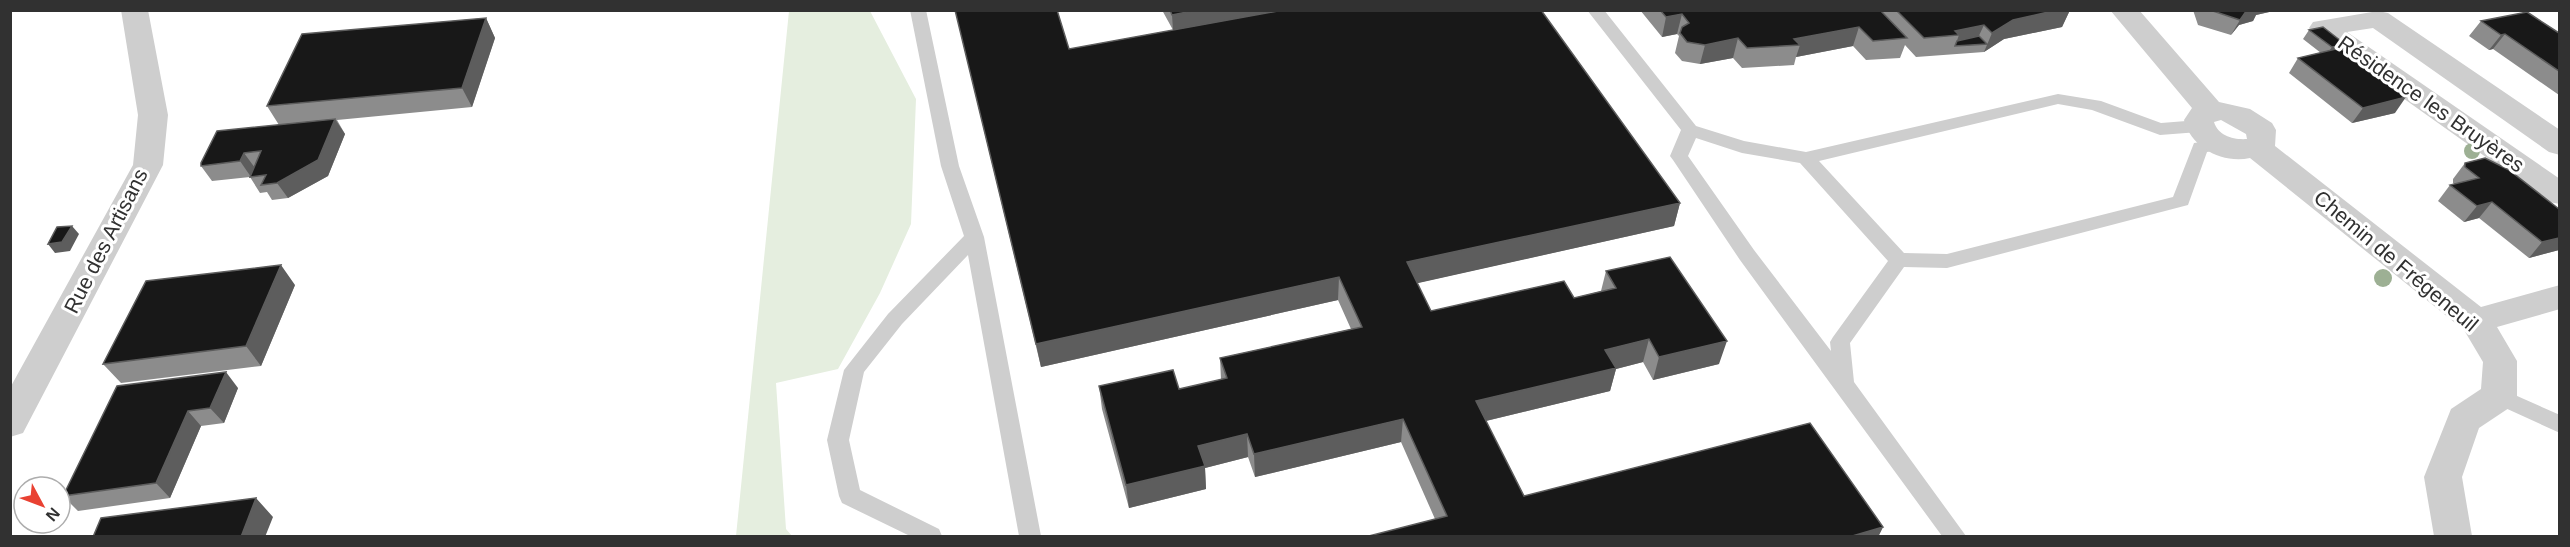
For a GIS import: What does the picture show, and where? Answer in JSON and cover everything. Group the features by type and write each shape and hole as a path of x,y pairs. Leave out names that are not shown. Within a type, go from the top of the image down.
{"street":[{"name":"Rue des Artisans","path":"10,423 148,165 153,115 134,10"},
{"path":"2123,10 2136,22 2211,128"},
{"name":"Résidence les Bruyères","path":"2559,145 2378,19 2323,28 2559,194"},
{"name":"Chemin de Frégeneuil","path":"2211,128 2232,113 2250,121 2263,137 2262,143 2256,147 2476,321 2500,361 2499,396"},
{"path":"2476,321 2559,297"},
{"path":"2453,537 2443,477 2464,419 2499,396"}],"lane":[{"path":"918,10 950,166 974,237 1030,537"},
{"path":"1595,10 1690,130 1742,147 1806,158 2058,99 2095,105 2160,129 2211,128"},
{"path":"1806,158 1899,260 1947,261 2181,201 2200,147 2211,128"},
{"path":"1690,130 1679,156 1747,255 1955,537"},
{"path":"932,537 850,496 838,440 854,370 895,319 974,237"},
{"path":"1844,384 1840,342 1899,260"},
{"path":"2499,396 2559,425"}],"green space":[{"path":"789,11 870,11 916,99 911,224 880,293 838,369 776,383 786,529 792,536 736,536"}],"building":[{"path":"955,10 1057,10 1069,49 1283,10 1541,10 1680,203 1407,262 1431,311 1564,281 1574,298 1616,288 1606,271 1670,257 1727,341 1659,357 1649,339 1605,350 1616,368 1476,401 1524,496 1810,423 1883,527 1849,537 1365,537 1447,516 1403,419 1254,454 1247,434 1198,446 1205,466 1126,485 1099,386 1173,370 1179,389 1227,378 1220,358 1362,327 1339,277 1036,344"},
{"path":"1170,10 1197,10 1172,15"},
{"path":"1660,10 1880,10 1907,38 1873,41 1859,27 1794,39 1800,45 1747,48 1738,38 1705,45 1687,42 1680,33 1682,27 1689,23 1682,14 1666,17"},
{"path":"1896,10 2057,10 2013,20 1992,33 1984,25 1955,31 1959,35 1924,38"},
{"path":"2210,10 2247,10 2240,20"},
{"path":"2527,12 2559,33 2559,71 2505,34 2501,35 2481,21"},
{"path":"486,18 462,88 267,106 302,34"},
{"path":"2323,27 2346,45 2332,47 2309,30"},
{"path":"1979,36 1987,44 1955,46 1957,41"},
{"path":"2340,48 2406,97 2363,108 2298,58"},
{"path":"335,119 318,160 277,183 261,185 266,175 250,177 261,151 244,153 240,161 201,166 217,131"},
{"path":"2485,158 2509,170 2559,209 2559,238 2542,242 2492,202 2477,206 2450,185 2479,178 2465,167 2465,163"},
{"path":"72,226 62,242 48,244 57,227"},
{"path":"281,265 246,346 103,364 146,281"},
{"path":"226,372 210,408 188,411 156,483 72,495 72,478 117,386"},
{"path":"256,498 241,537 93,537 101,518"}]}
